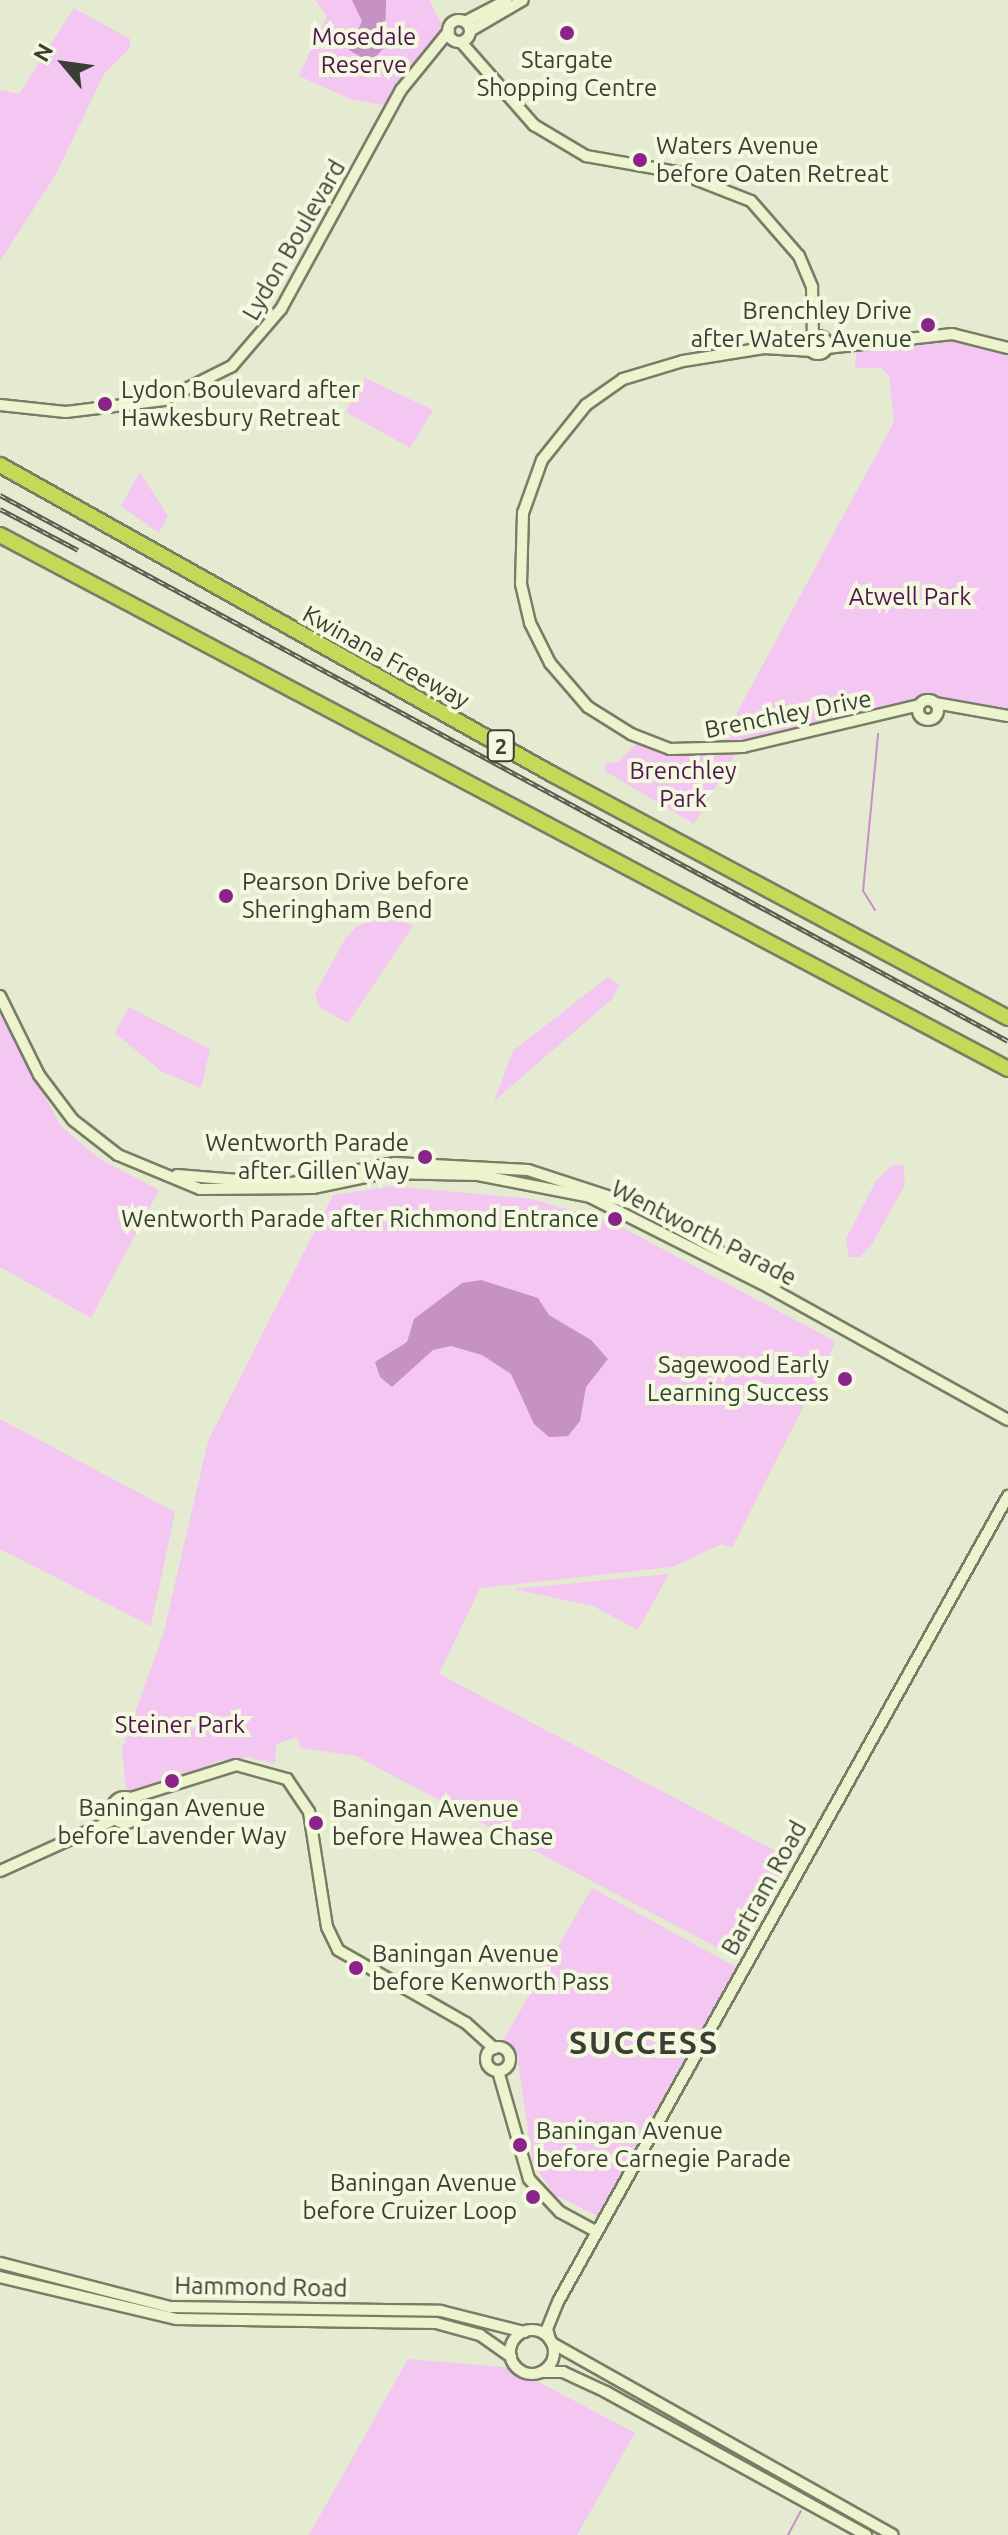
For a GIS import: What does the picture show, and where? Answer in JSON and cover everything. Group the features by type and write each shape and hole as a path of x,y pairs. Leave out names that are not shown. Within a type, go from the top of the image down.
{"highway":[{"name":"Kwinana Freeway","path":"0,465 552,774 1008,1018"},
{"name":"2","path":"0,535 1008,1069"}],"street":[{"name":"Lydon Boulevard","path":"464,34 507,0"},
{"name":"Lydon Boulevard","path":"436,46 464,34 523,0"},
{"name":"Lydon Boulevard","path":"0,405 66,412 164,400 232,366 281,309 401,90 449,31 452,23 464,34"},
{"path":"449,31 464,34 474,51 534,125 586,156 677,172 751,201 799,256 818,342"},
{"name":"Brenchley Drive","path":"920,711 743,747 670,749 631,734 588,707 550,663 530,623 520,572 523,513 542,460 570,421 623,379 683,361 818,342 952,334 1008,348"},
{"path":"920,711 961,706 1008,716"},
{"path":"920,711 930,720 936,708"},
{"name":"Wentworth Parade","path":"0,996 39,1075 73,1120 118,1155 200,1189 313,1188 385,1173 490,1175 590,1197 757,1281 1008,1420"},
{"name":"Wentworth Parade","path":"167,1174 287,1184 395,1163 491,1165 556,1177 638,1206 1008,1413"},
{"name":"Bartram Road","path":"551,2342 547,2329 559,2300 1008,1496"},
{"path":"0,1871 100,1824 114,1815 117,1799 153,1794 236,1765 287,1779 307,1804 327,1927 338,1950 428,1998 481,2039 490,2052 488,2066 502,2069"},
{"path":"114,1815 128,1822 153,1794"},
{"path":"131,1798 138,1812"},
{"path":"490,2052 509,2055 502,2069 529,2179 560,2212 597,2232"},
{"name":"Hammond Road","path":"0,2263 170,2307 441,2311 524,2332"},
{"name":"Hammond Road","path":"0,2277 176,2319 436,2323 480,2335 511,2357"},
{"name":"Bartram Road","path":"524,2332 559,2300"},
{"path":"866,2535 606,2392 563,2372 526,2373 511,2357 511,2345 524,2332 539,2331 551,2342 893,2535"},
{"path":"541,2372 551,2362 551,2342"}],"green space":[{"name":"Mosedale Reserve","path":"315,0 429,0 444,29 387,106 350,99 299,76 327,16"},
{"path":"74,8 130,39 130,48 104,74 56,174 0,261 0,90 19,94"},
{"name":"Atwell Park","path":"951,339 1008,353 1008,708 922,694 901,706 720,744 894,422 889,376 881,368 855,368 857,347"},
{"path":"365,378 433,410 410,448 346,412"},
{"path":"140,472 168,516 159,533 121,506"},
{"name":"Brenchley Park","path":"637,743 681,755 735,755 694,824 605,771 605,764 619,761"},
{"path":"388,914 413,926 348,1023 320,1008 315,994 345,939 357,926"},
{"path":"608,977 620,985 611,1000 494,1101 513,1051"},
{"path":"129,1007 210,1049 201,1088 161,1071 115,1033"},
{"path":"0,1015 61,1126 98,1158 159,1190 91,1318 0,1267"},
{"path":"903,1165 905,1185 872,1244 860,1257 849,1257 846,1239 876,1181 891,1166"},
{"name":"Steiner Park","path":"393,1186 532,1199 612,1222 836,1342 732,1548 722,1544 672,1567 480,1588 439,1674 789,1858 733,1956 356,1756 301,1748 296,1737 276,1744 275,1764 249,1757 219,1761 137,1795 126,1788 122,1749 163,1635 208,1441 333,1195"},
{"path":"0,1419 175,1512 151,1626 0,1549"},
{"path":"669,1574 638,1630 593,1606 513,1589"},
{"path":"592,1888 736,1967 598,2216 555,2195 533,2164 517,2056 503,2040"},
{"path":"408,2359 512,2368 635,2433 577,2535 309,2535"}],"shaded area":[{"path":"352,0 386,0 385,47 370,62 349,50 362,21"},
{"path":"481,1280 538,1298 549,1315 591,1340 608,1359 586,1387 580,1421 568,1436 549,1437 534,1424 511,1374 482,1355 451,1346 433,1350 392,1387 380,1377 375,1362 407,1342 414,1319 462,1283"}],"waterway":[{"path":"875,910 863,891 878,734"},
{"path":"788,2535 801,2511"}],"railway":[{"path":"0,495 1008,1041"},
{"path":"0,509 78,550"}],"place":[{"name":"Stargate Shopping Centre","path":"567,33"},
{"name":"Waters Avenue before Oaten Retreat","path":"640,160"},
{"name":"Brenchley Drive after Waters Avenue","path":"928,325"},
{"name":"Lydon Boulevard after Hawkesbury Retreat","path":"105,404"},
{"name":"Pearson Drive before Sheringham Bend","path":"226,896"},
{"name":"Wentworth Parade after Gillen Way","path":"425,1157"},
{"name":"Wentworth Parade after Richmond Entrance","path":"615,1219"},
{"name":"Sagewood Early Learning Success","path":"845,1379"},
{"name":"Baningan Avenue before Lavender Way","path":"172,1781"},
{"name":"Baningan Avenue before Hawea Chase","path":"316,1823"},
{"name":"Baningan Avenue before Kenworth Pass","path":"356,1968"},
{"name":"Baningan Avenue before Carnegie Parade","path":"520,2145"},
{"name":"Baningan Avenue before Cruizer Loop","path":"533,2197"}],"district":[{"name":"SUCCESS","path":"644,2042"}]}
